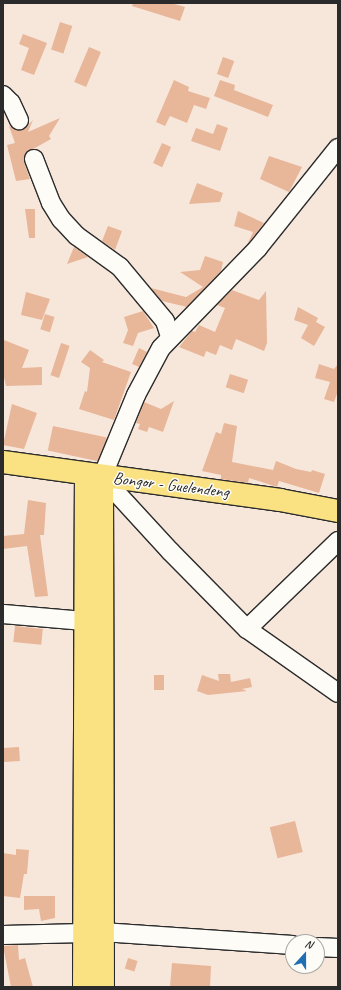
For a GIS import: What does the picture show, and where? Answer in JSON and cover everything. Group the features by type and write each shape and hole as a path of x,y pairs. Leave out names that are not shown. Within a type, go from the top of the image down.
{"main road":[{"name":"Bongor - Guelendeng","path":"3,462 280,500 338,511"},
{"path":"94,475 84,621 93,932 103,987"},
{"path":"84,987 93,932 94,475"}],"street":[{"path":"3,96 11,104 19,120"},
{"path":"338,148 258,248 170,336 152,362 94,475 247,629 338,693"},
{"path":"34,159 51,203 61,219 77,236 120,267 165,320 170,336"},
{"path":"247,629 338,542"},
{"path":"3,614 84,621"},
{"path":"3,935 93,932 285,944"},
{"path":"325,947 338,948"}],"building":[{"path":"133,3 171,3 185,7 180,21 132,6"},
{"path":"60,22 72,26 63,54 51,50"},
{"path":"23,34 47,43 34,75 21,70 29,48 19,44"},
{"path":"89,47 101,52 86,87 74,82"},
{"path":"223,57 234,61 228,78 217,74"},
{"path":"174,80 189,87 188,91 210,98 206,109 194,105 187,123 170,116 165,126 156,122"},
{"path":"220,80 235,85 234,90 273,105 268,117 214,96"},
{"path":"60,118 49,136 51,139 26,153 24,162 30,179 16,181 7,145 15,143 9,126 23,130 33,120 28,132"},
{"path":"217,124 228,128 220,151 191,141 196,128 213,134"},
{"path":"162,143 171,147 162,167 153,163"},
{"path":"269,156 302,167 289,192 260,179"},
{"path":"197,183 223,193 220,202 189,204"},
{"path":"25,209 35,209 35,238 29,238"},
{"path":"238,211 264,223 247,245 253,232 234,226"},
{"path":"108,226 122,231 115,250 102,241"},
{"path":"74,247 88,257 67,264"},
{"path":"205,256 223,262 221,271 187,307 162,301 151,288 186,297 203,287 180,272 200,270"},
{"path":"232,290 259,300 266,291 267,343 264,351 236,339 232,350 220,345 216,355 206,351 204,357 179,347 192,331 195,332 199,325 215,332 225,308 217,305"},
{"path":"26,292 50,299 42,320 21,315"},
{"path":"298,307 318,318 316,322 325,327 314,346 301,338 308,325 294,320"},
{"path":"143,311 154,328 138,333 133,346 123,343 128,330 124,317"},
{"path":"45,314 55,317 50,332 40,329"},
{"path":"4,340 29,350 22,368 42,367 42,385 6,386 3,373"},
{"path":"61,343 70,346 59,378 50,375"},
{"path":"139,348 147,352 139,367 132,364"},
{"path":"90,350 104,360 102,362 131,372 114,420 79,409 85,391 87,392 90,368 81,362"},
{"path":"319,364 334,369 338,364 338,391 334,402 324,399 330,382 315,378"},
{"path":"230,374 248,380 244,393 226,387"},
{"path":"174,401 163,432 149,427 147,432 138,429 140,424 136,423 144,402 161,409"},
{"path":"12,404 37,413 24,449 3,445"},
{"path":"224,423 237,426 232,462 273,470 276,461 296,469 311,472 312,470 325,474 319,493 279,481 277,487 249,478 248,483 221,479 221,475 202,471 216,432 221,434"},
{"path":"53,426 107,437 102,462 48,450"},
{"path":"28,500 46,503 44,535 40,535 48,596 35,597 27,546 3,549 3,536 24,534"},
{"path":"15,626 43,629 41,645 13,642"},
{"path":"218,674 230,674 231,682 250,678 252,687 242,689 247,691 208,695 197,691 202,675 219,681"},
{"path":"154,675 164,675 164,690 154,690"},
{"path":"19,747 20,761 4,762 3,748"},
{"path":"295,821 303,852 278,858 270,827"},
{"path":"16,849 29,850 27,874 24,874 20,898 3,896 3,853 16,855"},
{"path":"24,896 55,896 55,918 41,921 39,909 24,910"},
{"path":"18,945 19,960 25,958 33,987 11,987 3,946"},
{"path":"128,958 138,961 134,971 125,969"},
{"path":"172,963 211,966 210,987 170,987"}]}
